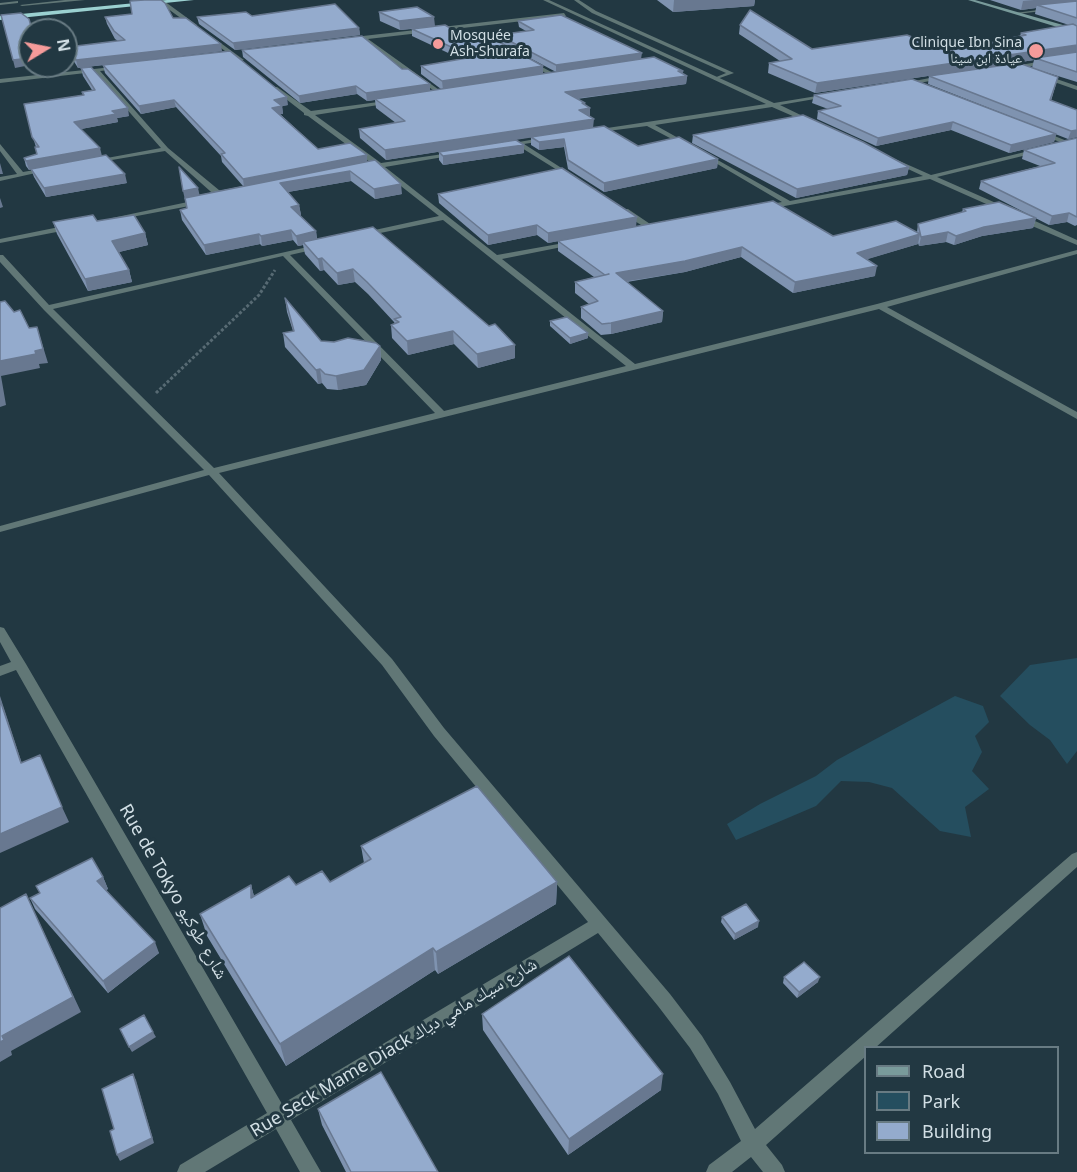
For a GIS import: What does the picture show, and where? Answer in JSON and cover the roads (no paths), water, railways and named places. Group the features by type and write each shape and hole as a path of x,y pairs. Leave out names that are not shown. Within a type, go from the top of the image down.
{"highway":[{"path":"0,18 190,0"}],"street":[{"path":"22,5 83,0"},
{"path":"132,0 140,4"},
{"path":"545,0 815,124"},
{"path":"576,0 594,12 731,73 716,79"},
{"path":"969,0 1077,31"},
{"path":"0,4 15,1 22,5 30,15"},
{"path":"162,2 247,65"},
{"path":"1017,13 1077,6"},
{"path":"345,40 574,14"},
{"path":"464,27 474,32"},
{"path":"363,38 440,93"},
{"path":"220,54 243,52"},
{"path":"1005,68 1077,57"},
{"path":"659,60 671,58"},
{"path":"525,60 555,76"},
{"path":"0,81 130,66"},
{"path":"1016,67 1077,88"},
{"path":"96,70 166,149 222,197"},
{"path":"543,78 566,74"},
{"path":"899,84 958,75"},
{"path":"910,82 932,90"},
{"path":"271,85 306,114 379,165 633,366"},
{"path":"429,95 452,92"},
{"path":"583,133 842,94"},
{"path":"306,114 395,100"},
{"path":"649,124 789,203"},
{"path":"1036,131 1077,147"},
{"path":"495,147 550,138"},
{"path":"1056,146 1077,141"},
{"path":"518,143 575,179"},
{"path":"0,146 21,175"},
{"path":"88,163 166,149"},
{"path":"755,209 930,177 1044,149"},
{"path":"356,170 460,152"},
{"path":"888,158 1077,243"},
{"path":"0,179 54,169"},
{"path":"105,220 233,195"},
{"path":"613,203 652,228"},
{"path":"353,238 445,217"},
{"path":"0,241 82,225"},
{"path":"641,230 663,226"},
{"path":"496,257 585,240"},
{"path":"47,308 330,243"},
{"path":"0,530 210,472 880,306 1077,252"},
{"path":"285,254 441,414"},
{"path":"0,257 47,308 146,403 387,662 439,732 600,923 696,1042 724,1088 753,1144 775,1172"},
{"path":"880,306 1077,416"},
{"name":"Rue de Tokyo شارع طوكيو","path":"0,631 310,1172"},
{"path":"0,671 20,664"},
{"path":"716,1172 753,1144 1077,858"},
{"name":"Rue Seck Mame Diack شارع سيك مامي دياك","path":"187,1172 600,923"}],"place":[{"name":"Mosquée Ash-Shurafa","path":"438,44"},
{"name":"Clinique Ibn Sina عيادة ابن سينا","path":"1036,51"}]}
